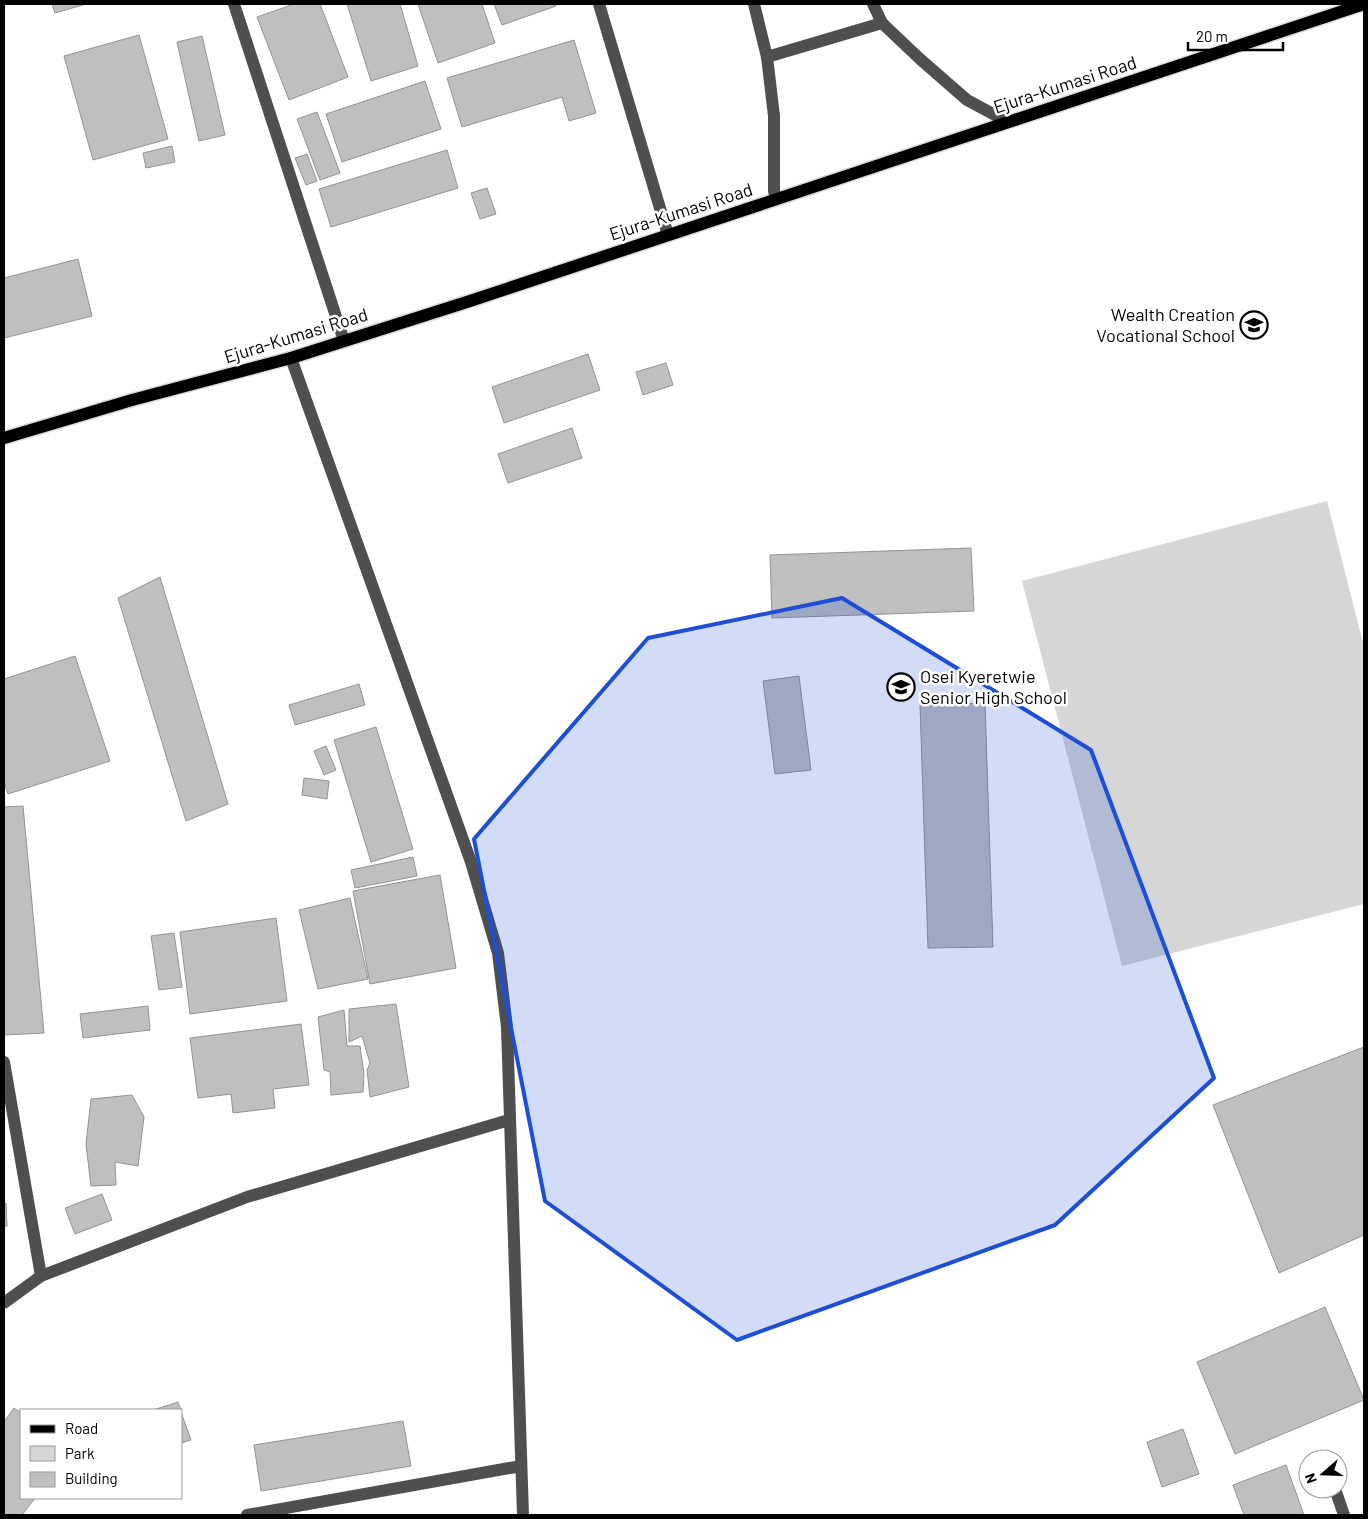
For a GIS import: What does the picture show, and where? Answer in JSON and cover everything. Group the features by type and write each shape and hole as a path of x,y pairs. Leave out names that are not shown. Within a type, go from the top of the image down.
{"main road":[{"name":"Ejura-Kumasi Road","path":"4,438 132,400 291,358 668,235 1358,5"}],"street":[{"path":"234,4 344,341"},
{"path":"599,4 668,235"},
{"path":"754,4 767,57 774,116 774,191 776,199"},
{"path":"873,4 882,23 920,59 967,100 1008,122"},
{"path":"767,57 882,23"},
{"path":"291,358 471,862 498,953 507,1027 523,1515"},
{"path":"4,1062 41,1276"},
{"path":"4,1302 41,1276 247,1196 509,1120"},
{"path":"247,1515 521,1466"},
{"path":"1338,1499 1344,1515"}],"highlighted area":[{"path":"842,598 1091,750 1214,1078 1055,1225 737,1340 545,1201 474,839 648,638"}],"green space":[{"path":"1327,501 1364,647 1364,904 1122,966 1022,581"}],"building":[{"path":"52,4 86,4 55,13"},
{"path":"294,4 320,4 348,77 289,100 257,17"},
{"path":"347,4 400,4 418,66 371,81"},
{"path":"418,4 482,4 495,43 438,63"},
{"path":"494,4 555,4 556,6 502,25"},
{"path":"139,35 168,139 93,160 64,56"},
{"path":"202,36 225,135 199,141 177,42"},
{"path":"574,40 596,113 569,121 562,97 462,127 447,78"},
{"path":"425,81 441,129 342,162 326,114"},
{"path":"317,112 340,173 320,180 297,119"},
{"path":"172,146 175,162 146,168 143,153"},
{"path":"447,150 458,188 331,227 319,189"},
{"path":"307,154 317,181 306,185 295,158"},
{"path":"487,188 496,214 480,219 471,193"},
{"path":"78,259 92,316 4,338 4,278"},
{"path":"588,354 600,390 504,423 492,387"},
{"path":"666,363 673,385 643,395 636,372"},
{"path":"572,428 582,458 508,483 498,454"},
{"path":"971,548 974,611 772,618 770,555"},
{"path":"160,577 228,804 186,821 118,598"},
{"path":"75,656 110,761 8,794 4,782 4,679"},
{"path":"799,676 811,770 775,774 763,681"},
{"path":"359,684 365,705 295,725 289,705"},
{"path":"985,703 993,947 928,948 920,705"},
{"path":"376,727 413,849 371,862 334,740"},
{"path":"326,746 336,770 324,775 314,751"},
{"path":"304,778 329,781 327,799 302,795"},
{"path":"23,806 44,1033 4,1035 4,807"},
{"path":"413,857 417,876 355,888 351,870"},
{"path":"440,875 456,968 370,984 353,891"},
{"path":"350,898 368,979 318,989 299,910"},
{"path":"276,918 287,1001 190,1014 180,932"},
{"path":"174,933 182,987 159,990 151,936"},
{"path":"396,1004 409,1087 370,1097 367,1070 370,1063 362,1036 349,1042 349,1009"},
{"path":"148,1006 150,1030 83,1038 80,1014"},
{"path":"344,1010 347,1046 360,1046 364,1074 363,1092 331,1095 330,1072 324,1070 318,1017"},
{"path":"301,1024 309,1085 273,1089 275,1108 233,1113 231,1094 198,1098 190,1038"},
{"path":"1364,1047 1364,1235 1279,1273 1213,1105"},
{"path":"132,1095 144,1117 138,1166 115,1162 116,1185 91,1186 86,1144 91,1099"},
{"path":"102,1194 112,1220 75,1234 65,1208"},
{"path":"4,1203 6,1203 7,1226 4,1226"},
{"path":"1325,1307 1364,1400 1235,1454 1197,1362"},
{"path":"178,1402 181,1409 156,1409"},
{"path":"14,1408 20,1412 20,1499 34,1499 22,1515 4,1515 4,1422"},
{"path":"182,1415 191,1440 182,1443"},
{"path":"403,1421 411,1466 261,1491 254,1445"},
{"path":"1183,1429 1199,1474 1162,1487 1147,1442"},
{"path":"1286,1465 1304,1515 1244,1515 1233,1485"}],"place":[{"name":"Wealth Creation Vocational School","path":"1254,325"},
{"name":"Osei Kyeretwie Senior High School","path":"901,687"}]}
